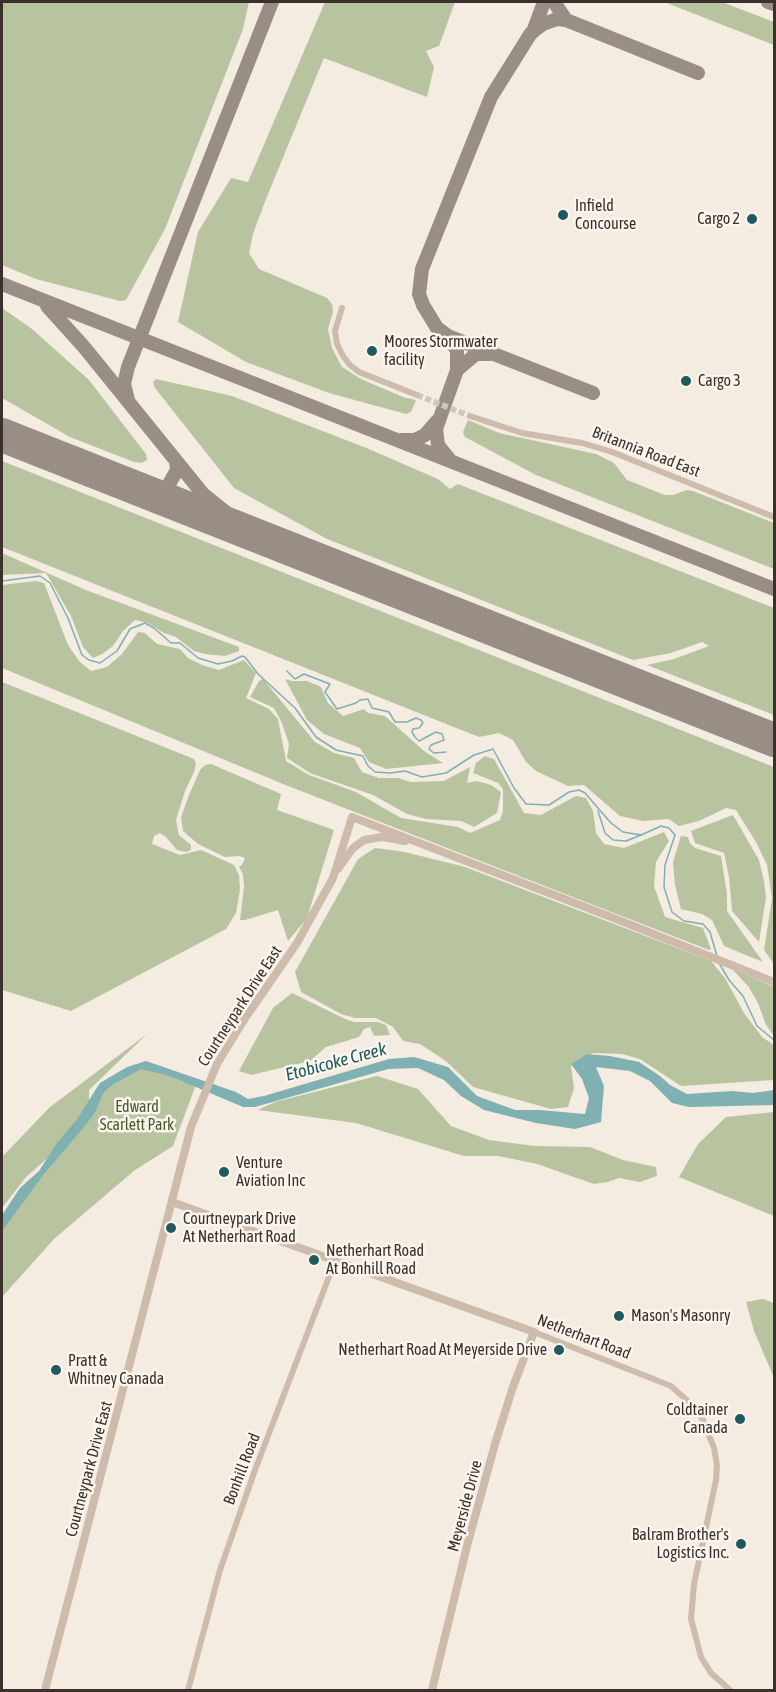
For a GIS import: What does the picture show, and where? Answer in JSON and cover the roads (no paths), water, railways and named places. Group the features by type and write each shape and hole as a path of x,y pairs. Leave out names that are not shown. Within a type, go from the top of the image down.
{"street":[{"path":"342,308 335,331 337,344 350,365 359,372 417,395"},
{"name":"Britannia Road East","path":"470,416 522,433 582,442 774,517"},
{"name":"Courtneypark Drive East","path":"45,1690 191,1127 224,1051 297,943 333,878 352,817 774,982"},
{"path":"333,878 353,848 371,837 390,838 422,845"},
{"name":"Netherhart Road","path":"172,1202 534,1332 671,1386 703,1420 714,1448 717,1465 716,1480 691,1599 691,1619 701,1657 711,1672 730,1690"},
{"name":"Bonhill Road","path":"188,1690 220,1570 255,1470 335,1261"},
{"name":"Meyerside Drive","path":"432,1690 467,1546 495,1444 534,1332"}],"water":[{"name":"Etobicoke Creek","path":"587,1054 639,1062 670,1085 687,1094 732,1091 753,1093 774,1090 774,1105 689,1107 672,1103 650,1081 630,1071 596,1067 604,1086 601,1122 575,1129 536,1123 484,1110 461,1096 444,1080 418,1068 388,1069 255,1107 243,1107 170,1076 141,1069 104,1092 94,1114 44,1174 2,1231 2,1215 20,1188 39,1171 57,1143 78,1118 100,1083 127,1067 146,1061 236,1092 248,1099 389,1059 414,1057 448,1067 477,1096 515,1110 585,1114 589,1098 582,1079 571,1064"}],"waterway":[{"path":"2,581 40,576 50,583 68,618 82,655 89,660 100,663 117,651 130,629 145,623 171,643 180,643 198,658 218,664 245,657 258,674 295,708 316,737 336,750 363,756 368,766 375,772 405,771 422,777 446,773 474,755 493,749 514,788 526,804 549,805 569,792 579,790 585,793 611,823 623,832 641,835 661,826 669,828 675,835 665,865 664,887 672,912 684,921 703,924 710,932 717,956"},
{"path":"287,671 295,679 304,674 330,684 325,692 337,709 368,699 372,708 389,712 395,722 407,722 416,718 421,720 423,723 419,728 413,729 415,737 419,741 436,732 442,734 444,740 431,745 429,749 434,753 446,752"},
{"path":"598,811 605,833 613,840 626,841 641,835"},
{"path":"719,963 729,980 743,996 757,1026 774,1040"}],"tunnel":[{"path":"417,395 470,416"}],"place":[{"name":"Infield Concourse","path":"563,215"},
{"name":"Cargo 2","path":"752,219"},
{"name":"Moores Stormwater facility","path":"372,351"},
{"name":"Cargo 3","path":"686,381"},
{"name":"Venture Aviation Inc","path":"224,1172"},
{"name":"Courtneypark Drive At Netherhart Road","path":"171,1228"},
{"name":"Netherhart Road At Bonhill Road","path":"314,1260"},
{"name":"Mason's Masonry","path":"619,1316"},
{"name":"Netherhart Road At Meyerside Drive","path":"559,1350"},
{"name":"Pratt & Whitney Canada","path":"56,1370"},
{"name":"Coldtainer Canada","path":"740,1419"},
{"name":"Balram Brother's Logistics Inc.","path":"741,1544"}],"park label":[{"name":"Edward Scarlett Park","path":"137,1116"}]}
